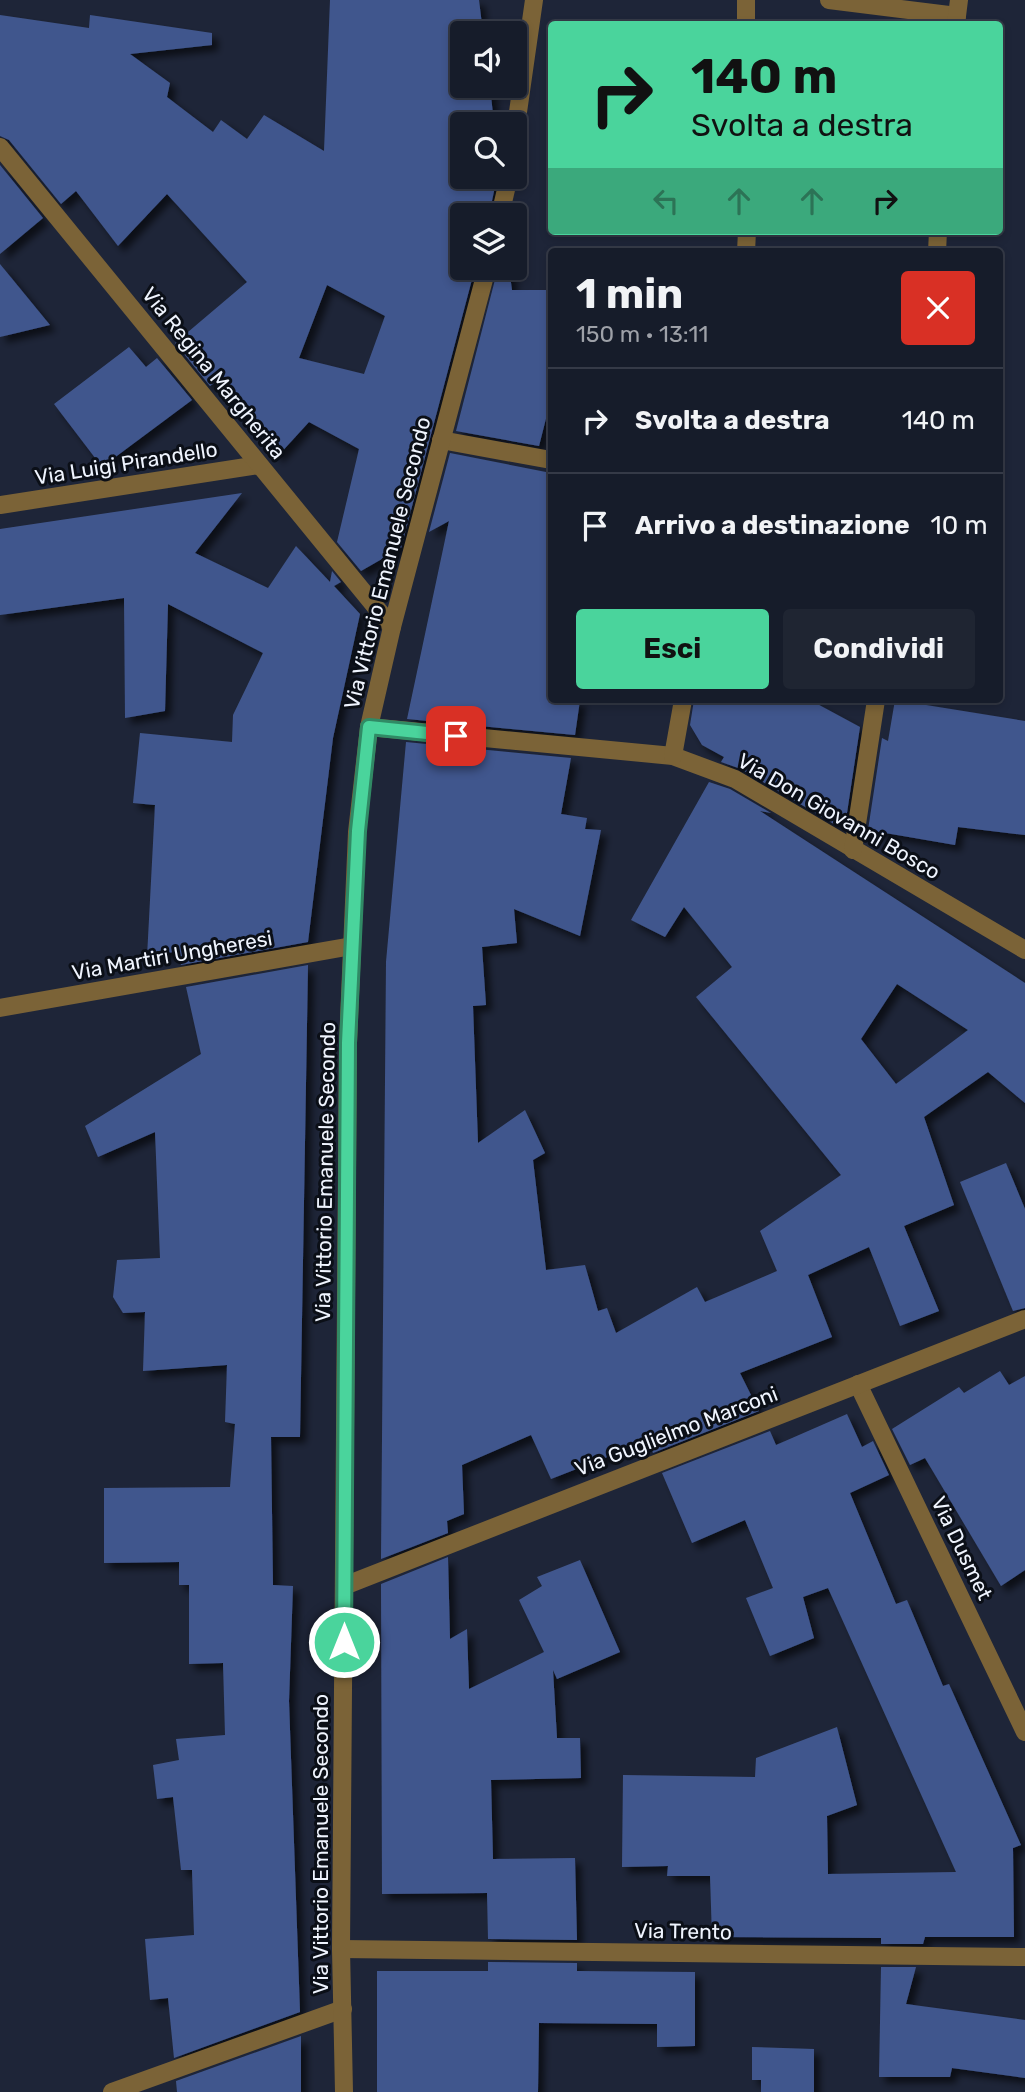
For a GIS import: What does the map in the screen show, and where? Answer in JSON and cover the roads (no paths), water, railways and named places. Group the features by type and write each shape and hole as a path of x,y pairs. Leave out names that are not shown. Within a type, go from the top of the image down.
{"street":[{"path":"518,112 534,0"},
{"path":"746,0 746,21"},
{"path":"829,0 957,14"},
{"name":"Via Regina Margherita","path":"0,147 392,627"},
{"name":"Via Vittorio Emanuele Secondo","path":"344,2092 341,1949 348,1043 358,831 369,727 392,627 484,280"},
{"path":"441,440 548,459"},
{"name":"Via Luigi Pirandello","path":"0,505 259,465"},
{"path":"674,757 683,703"},
{"path":"853,850 876,703"},
{"name":"Via Don Giovanni Bosco","path":"369,727 674,757 735,779 1025,950"},
{"name":"Via Martiri Ungheresi","path":"0,1008 352,946"},
{"name":"Via Guglielmo Marconi","path":"344,1586 1025,1319"},
{"name":"Via Dusmet","path":"858,1384 1025,1732"},
{"name":"Via Trento","path":"341,1949 1025,1957"},
{"path":"112,2092 343,2009"}]}
